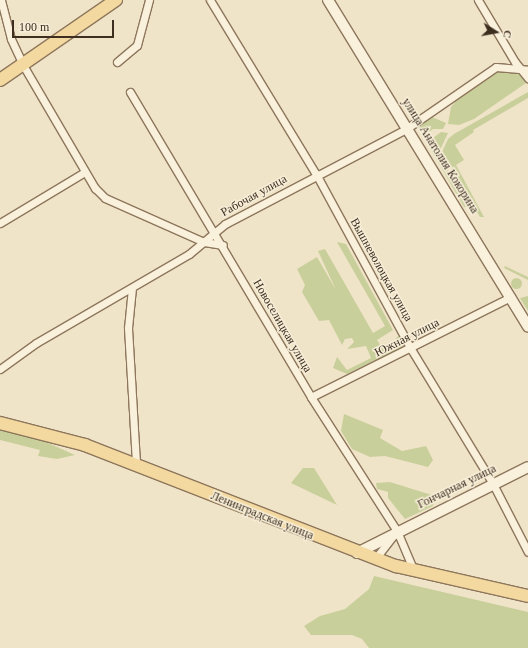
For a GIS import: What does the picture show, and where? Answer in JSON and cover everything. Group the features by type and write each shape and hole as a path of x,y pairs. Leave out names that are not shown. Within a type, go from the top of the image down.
{"main road":[{"path":"0,80 24,65 116,0"},
{"name":"Ленинградская улица","path":"0,423 35,430 136,464 375,560 414,572 528,596"}],"street":[{"path":"1,0 11,39 24,65 83,173 105,198 204,242 223,245"},
{"path":"117,62 137,45 149,0"},
{"name":"Вышневолоцкая улица","path":"210,0 316,174 411,349 493,484 528,552"},
{"name":"улица Анатолия Кокорина","path":"328,0 406,129 424,152 528,327"},
{"path":"478,0 515,62 526,70 528,78"},
{"name":"Рабочая улица","path":"0,369 36,343 132,288 204,242 225,224 316,174 330,171 406,129 496,67 526,70"},
{"name":"Новоселицкая улица","path":"130,92 213,235 223,245 311,397 398,530 414,572"},
{"path":"0,223 83,173"},
{"path":"132,288 128,302 136,464"},
{"name":"Южная улица","path":"311,397 411,349 511,297"},
{"name":"Гончарная улица","path":"357,553 398,530 528,467"},
{"name":"Гончарная улица","path":"375,560 398,530"}],"green space":[{"path":"498,71 522,74 526,83 474,119 459,125 448,124 451,107 460,96"},
{"path":"528,92 528,98 473,130 474,132 455,145 464,160 456,165 484,217 480,217 442,152 448,139 454,134"},
{"path":"432,117 446,123 443,129 433,129 424,136 417,127"},
{"path":"441,132 448,133 440,150 433,138"},
{"path":"431,140 468,207 464,207 428,145"},
{"path":"337,242 346,244 393,330 377,340 385,352 398,345 396,338 400,335 404,347 347,374 333,368 337,357 347,370 371,358 366,346 347,349 354,342 352,338 345,339 342,345 329,320 319,321 302,292 305,285 297,269 317,257 336,290 318,251 325,249 373,333 385,326"},
{"path":"505,266 528,277 528,280 504,268"},
{"path":"516,277 520,279 522,283 520,287 516,289 512,287 510,283 512,279"},
{"path":"528,296 528,311 520,298"},
{"path":"344,414 383,430 380,438 402,451 426,446 433,460 428,467 385,456 370,457 352,449 341,431"},
{"path":"0,430 28,434 75,455 57,459 38,456 40,450 0,440"},
{"path":"303,468 314,468 337,505 291,483"},
{"path":"390,482 435,496 433,506 405,519 388,498 388,492 377,489 376,483"},
{"path":"374,576 528,612 528,648 369,648 362,639 352,635 311,635 304,626 320,616 345,609 369,589"}]}
